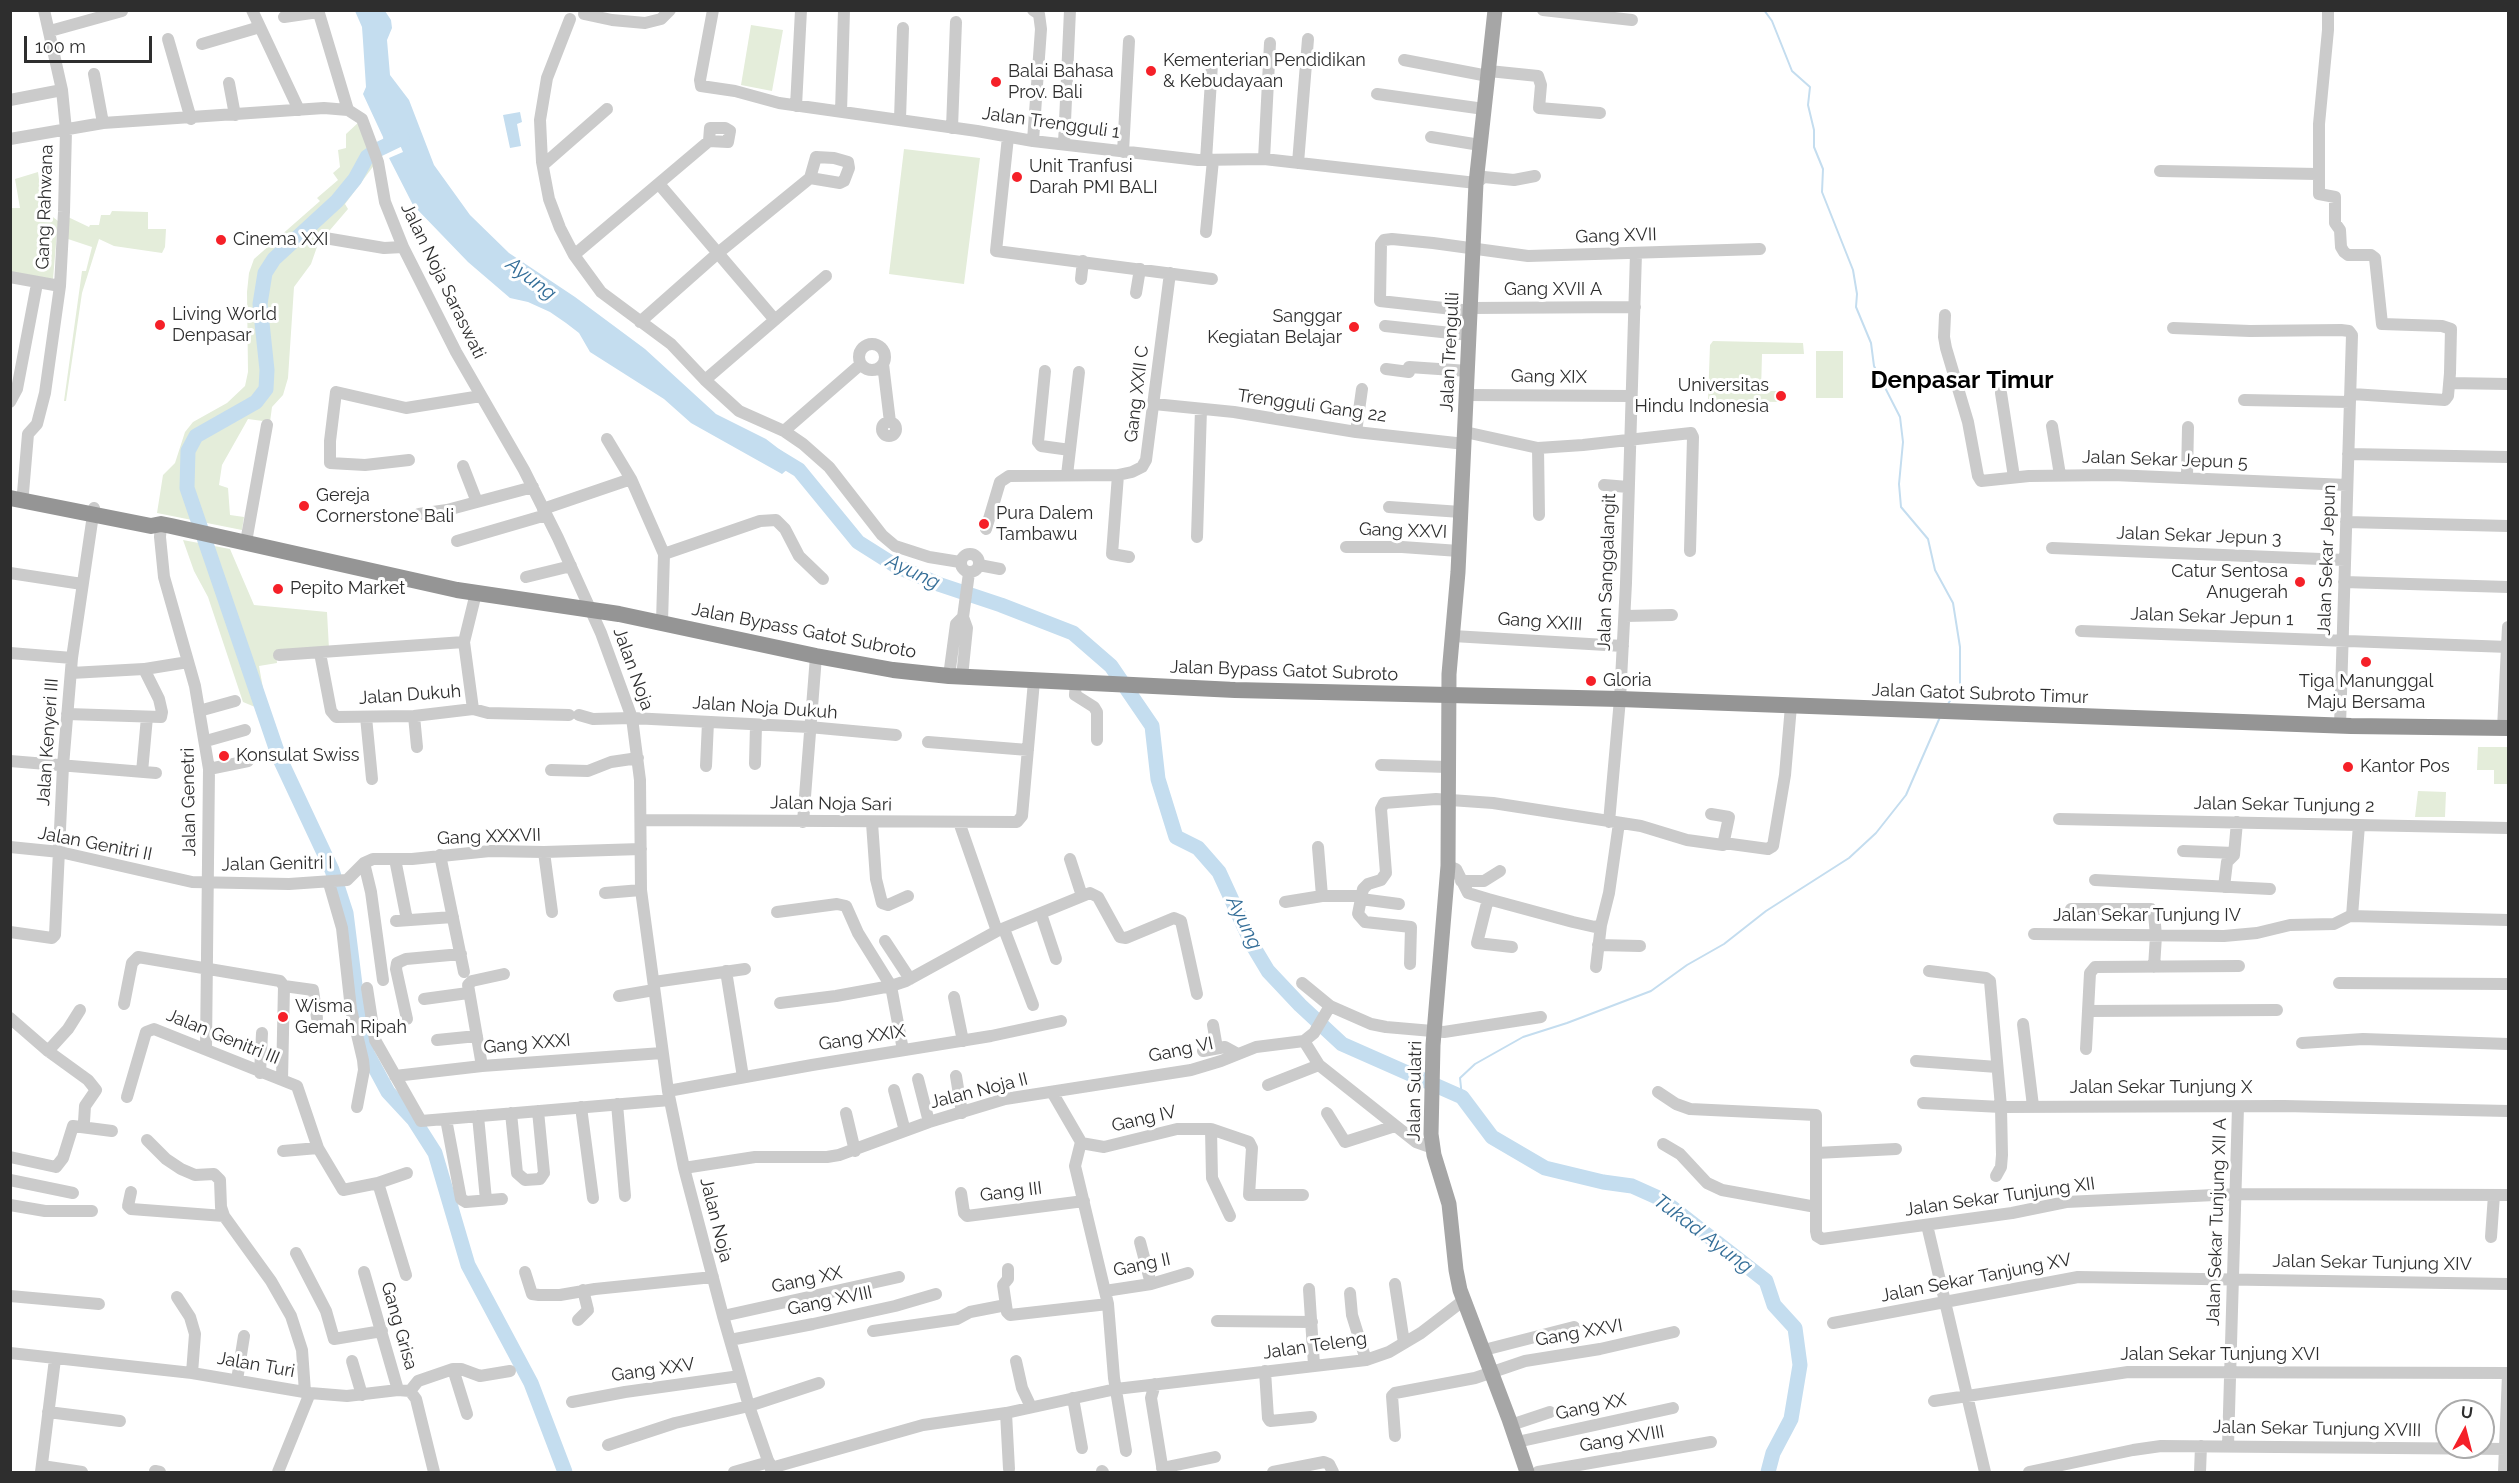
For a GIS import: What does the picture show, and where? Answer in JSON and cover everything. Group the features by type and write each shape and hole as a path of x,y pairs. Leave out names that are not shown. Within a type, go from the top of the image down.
{"highway":[{"name":"Jalan Bypass Gatot Subroto","path":"15,494 94,510 152,518 166,525 476,593 592,614 662,622 881,668 955,677 1034,681 1450,696"},
{"name":"Jalan Gatot Subroto Timur","path":"1450,696 2340,726 2506,728"}],"main road":[{"name":"Jalan Trengulli","path":"1450,696 1465,438 1476,183 1495,10"},
{"name":"Jalan Sulatri","path":"1450,696 1448,866 1434,1038 1431,1117 1433,1148 1449,1204 1456,1270 1464,1300 1527,1473"}],"street":[{"name":"Gang Rahwana","path":"15,494 28,434 37,424 45,393 60,286 66,130 62,90 44,10"},
{"path":"252,10 299,110"},
{"path":"670,10 661,19 645,23 612,20 584,12 579,19 568,15 547,78 540,120 543,165 549,200 560,228 574,255 602,292 671,344 739,411 784,431 804,444 829,467 882,535 895,546 928,557 960,562 963,556 969,554 977,558 963,614 956,624 959,644 955,677"},
{"name":"Jalan Trengguli 1","path":"713,10 700,80 701,86 796,106 1123,152 1209,160 1264,159 1476,183 1484,177 1514,180 1535,176"},
{"path":"796,106 801,10"},
{"path":"842,112 844,10"},
{"path":"1033,10 1039,14 1041,29 1033,141"},
{"path":"1064,144 1070,10"},
{"path":"1543,10 1632,20"},
{"path":"2244,400 2351,398 2443,400 2448,396 2451,329 2442,326 2382,324 2375,258 2371,255 2348,255 2342,250 2340,230 2335,223 2335,197 2319,194 2319,124 2328,10"},
{"path":"50,31 122,11"},
{"path":"10,139 103,123 333,108 348,110 318,11 284,17"},
{"path":"952,128 956,22"},
{"path":"202,44 260,27"},
{"path":"900,120 903,28"},
{"path":"168,39 190,119"},
{"path":"1298,163 1308,39"},
{"path":"1123,152 1129,41"},
{"path":"1264,159 1270,43"},
{"path":"1404,60 1489,74 1538,76 1541,85 1539,108 1600,113"},
{"path":"1206,232 1212,64"},
{"path":"94,74 103,123"},
{"path":"230,83 235,115"},
{"path":"10,100 62,90"},
{"path":"1377,94 1484,109"},
{"path":"543,165 608,109"},
{"name":"Jalan Noja Saraswati","path":"348,110 362,119 373,144 385,202 403,247 456,352 533,487 592,614"},
{"path":"540,120 546,139 551,143 565,146"},
{"path":"1008,137 996,251 1212,279"},
{"path":"1431,137 1480,145"},
{"path":"574,255 709,141"},
{"path":"2160,171 2318,174"},
{"path":"640,322 718,253 810,178"},
{"path":"659,184 775,320"},
{"path":"325,238 384,248 403,247"},
{"name":"Gang XVII","path":"1471,310 1380,302 1384,240 1392,239 1528,256 1760,249"},
{"name":"Jalan Sanggalangit","path":"1596,967 1601,925 1610,893 1614,822 1623,646 1636,254"},
{"path":"1081,279 1083,261"},
{"path":"1136,293 1140,269"},
{"name":"Gang XXII C","path":"986,529 997,490 1000,482 1005,478 1016,474 1118,474 1132,472 1142,467 1146,460 1170,273"},
{"path":"705,380 826,276"},
{"name":"Gang Rahwana","path":"10,277 60,286"},
{"path":"10,402 17,389 36,289"},
{"name":"Gang XVII A","path":"1471,310 1635,308"},
{"name":"Jalan Sekar Jepun 5","path":"1945,315 1946,348 1968,422 1978,476 1981,481 2060,475 2187,477 2347,485"},
{"path":"1385,326 1470,335"},
{"name":"Jalan Sekar Jepun","path":"2173,328 2250,332 2349,331 2353,341 2340,726"},
{"path":"880,366 868,369 861,364 860,352 870,344 878,346 884,352 880,366 886,423"},
{"path":"784,431 861,364"},
{"path":"1386,369 1409,372 1409,367 1468,371"},
{"path":"1045,371 1038,442 1041,446 1070,450"},
{"path":"1067,475 1080,372"},
{"path":"2449,383 2508,384"},
{"path":"1356,432 1362,389"},
{"path":"409,460 365,465 330,464 330,441 336,392 406,408 482,396"},
{"path":"2001,393 2014,477"},
{"name":"Gang XIX","path":"1467,395 1631,396"},
{"name":"Trengguli Gang 22","path":"1154,404 1356,432 1465,438"},
{"path":"1197,537 1201,409"},
{"path":"242,541 267,425"},
{"path":"2052,426 2060,475"},
{"path":"2187,427 2187,477"},
{"path":"1465,438 1538,448 1629,441 1691,433 1694,437 1690,551"},
{"path":"607,439 631,479 664,554 662,622"},
{"path":"1538,448 1539,515"},
{"path":"2348,454 2508,457"},
{"path":"463,466 477,502"},
{"path":"1118,474 1112,554 1129,557"},
{"path":"457,541 545,512 631,479"},
{"path":"1604,485 1628,487"},
{"path":"419,514 533,487"},
{"path":"1389,507 1461,512"},
{"name":"Jalan Kenyeri III","path":"10,932 54,937 63,766 72,658 94,510"},
{"path":"664,554 760,521 776,520 785,529 799,556 823,579"},
{"path":"2346,522 2508,526"},
{"name":"Jalan Genetri","path":"166,525 160,537 164,577 200,711 209,769 206,1049"},
{"name":"Gang XXVI","path":"1346,547 1459,550"},
{"name":"Jalan Sekar Jepun 3","path":"2052,548 2345,560"},
{"path":"526,577 571,566"},
{"path":"972,573 1000,569"},
{"path":"10,573 82,585"},
{"path":"2344,582 2508,587"},
{"name":"Jalan Dukuh","path":"320,653 331,711 334,716 414,716 473,708 464,642 476,593"},
{"name":"Jalan Noja","path":"592,614 632,718 638,758 641,890 662,1053 684,1168 740,1376 771,1468"},
{"path":"1624,616 1671,615"},
{"path":"2506,728 2508,627"},
{"name":"Jalan Sekar Jepun 1","path":"2081,631 2508,647"},
{"name":"Gang XXIII","path":"1453,636 1623,646"},
{"path":"279,655 464,642"},
{"path":"10,652 72,658"},
{"path":"803,822 816,656"},
{"path":"71,673 145,669 188,662"},
{"path":"67,714 161,717 162,708 145,669"},
{"path":"928,741 1028,750 1034,681"},
{"path":"1079,683 1075,696 1095,708 1097,740"},
{"path":"200,711 235,701"},
{"path":"1410,964 1411,927 1365,922 1358,914 1366,886 1381,880 1386,873 1382,805 1404,801 1448,799 1493,803 1641,826 1687,840 1771,848 1777,827 1785,776 1791,706"},
{"name":"Jalan Noja Dukuh","path":"473,708 489,713 756,724 896,735"},
{"path":"414,716 417,747"},
{"path":"142,772 147,717"},
{"path":"366,717 372,779"},
{"path":"706,766 708,722"},
{"path":"755,764 756,724"},
{"path":"206,741 245,730"},
{"name":"Jalan Noja Sari","path":"641,820 872,823 1019,821 1022,816 1028,750"},
{"path":"551,770 588,771 611,762 638,758"},
{"path":"10,761 156,773"},
{"path":"209,769 248,761"},
{"path":"1380,765 1448,767"},
{"path":"1711,814 1729,817 1724,843"},
{"name":"Jalan Sekar Tunjung 2","path":"2059,819 2508,828"},
{"path":"959,822 1032,1005"},
{"path":"2224,887 2227,862 2234,853 2237,822"},
{"path":"872,823 876,879 882,903 888,905 908,896"},
{"path":"2352,915 2359,825"},
{"name":"Jalan Genitri II","path":"10,847 60,852 192,882 208,883"},
{"path":"1318,848 1322,896"},
{"name":"Gang XXXVII","path":"364,863 373,859 424,858 490,851 641,849"},
{"path":"2183,851 2234,853"},
{"path":"544,852 552,912"},
{"path":"440,855 464,972"},
{"path":"395,859 401,921 453,917"},
{"path":"1070,859 1088,895"},
{"path":"364,863 371,892 383,980"},
{"name":"Jalan Genitri I","path":"208,883 330,883 347,880 364,863"},
{"path":"1448,866 1456,868 1468,893 1573,922 1595,927 1601,925"},
{"path":"1461,881 1484,881 1500,871"},
{"path":"2096,880 2270,889"},
{"path":"330,883 342,928 351,1009 363,1060 364,1070 357,1107"},
{"path":"605,893 641,890"},
{"path":"780,1003 891,986 910,979 1001,930 1088,895 1098,897 1120,938 1126,938 1174,918 1181,921 1197,994"},
{"path":"1285,902 1322,896 1362,898 1399,904"},
{"path":"1488,899 1477,943 1512,947"},
{"path":"777,912 837,904 845,906 858,933 891,986 903,1050"},
{"path":"2071,909 2151,909 2154,913 2156,936 2154,967"},
{"path":"1041,914 1056,958"},
{"name":"Jalan Sekar Tunjung IV","path":"2034,933 2156,936 2245,934 2290,925 2334,924 2352,915 2508,920"},
{"path":"885,941 910,979"},
{"path":"1598,945 1640,946"},
{"path":"406,1019 396,969 397,963 406,959 461,954"},
{"path":"124,1004 132,963 136,958 280,981 285,986 313,990 317,1018"},
{"path":"2086,1049 2091,969 2095,967 2239,966"},
{"path":"619,996 654,986 745,969"},
{"path":"726,971 743,1077"},
{"path":"1929,971 1986,978 1990,981 2001,1107 2002,1160 1996,1176"},
{"path":"482,1066 468,986 472,981 504,974"},
{"path":"1302,983 1330,1006 1371,1024 1434,1038 1541,1017"},
{"path":"2338,983 2508,984"},
{"name":"Jalan Genitri III","path":"282,1080 285,986"},
{"path":"367,988 375,1040 395,1076"},
{"path":"424,999 468,993"},
{"path":"954,997 963,1041"},
{"path":"1330,1006 1309,1037 1319,1065 1416,1142 1433,1148"},
{"path":"48,1051 81,1010"},
{"path":"2088,1011 2277,1010"},
{"path":"10,1018 48,1051 88,1080 96,1090 85,1106 84,1122"},
{"name":"Gang XXIX","path":"395,1076 421,1121 446,1119 617,1104 669,1096 743,1077 963,1041 1061,1021"},
{"path":"2023,1024 2033,1106"},
{"path":"1213,1025 1217,1048"},
{"name":"Jalan Genitri III","path":"127,1097 146,1032 150,1029 160,1030 260,1073 294,1084 300,1091 318,1148 343,1190 378,1183 407,1173"},
{"path":"260,1073 262,1033"},
{"path":"436,1040 477,1036"},
{"name":"Gang VI","path":"1052,1092 1191,1070 1221,1061 1236,1053 1309,1037"},
{"path":"2302,1043 2363,1039 2508,1044"},
{"path":"1203,1051 1228,1048 1236,1053"},
{"name":"Gang XXXI","path":"395,1076 482,1066 662,1053"},
{"path":"1916,1061 1997,1067"},
{"path":"1268,1085 1319,1065"},
{"path":"956,1076 962,1113"},
{"path":"918,1079 929,1122"},
{"path":"894,1090 905,1131"},
{"name":"Jalan Noja II","path":"684,1168 755,1156 827,1157 855,1151 929,1122 1005,1099 1052,1092 1062,1105 1082,1143"},
{"name":"Jalan Sekar Tunjung XII","path":"1658,1092 1680,1106 1690,1109 1816,1115 1816,1231 1817,1236 1822,1239 2012,1213 2066,1202 2236,1194 2508,1195"},
{"name":"Jalan Sekar Tunjung X","path":"1923,1103 2001,1107 2238,1107 2508,1111"},
{"path":"617,1104 625,1196"},
{"path":"581,1107 594,1198"},
{"name":"Jalan Sekar Tunjung XII A","path":"2228,1446 2238,1107"},
{"path":"511,1113 517,1173 525,1180 540,1179 544,1173 538,1111"},
{"path":"846,1113 855,1151"},
{"path":"1327,1113 1344,1140 1349,1142 1395,1125"},
{"path":"478,1116 486,1200"},
{"path":"446,1119 461,1199 466,1202 502,1198"},
{"path":"10,1157 56,1167 60,1164 73,1126 112,1131"},
{"name":"Gang IV","path":"1082,1143 1104,1147 1170,1130 1189,1127 1211,1129 1249,1142 1252,1148 1250,1195 1303,1195"},
{"path":"1211,1129 1212,1178 1230,1216"},
{"path":"147,1140 166,1159 182,1169 195,1175 214,1174 220,1180 221,1207 224,1216 271,1281 291,1316 302,1350 308,1393 278,1473"},
{"path":"1082,1143 1075,1163 1105,1291 1116,1389 1126,1451"},
{"path":"1663,1144 1680,1154 1707,1183 1722,1190 1816,1207"},
{"path":"283,1151 318,1148"},
{"path":"1816,1153 1896,1149"},
{"path":"10,1180 73,1193"},
{"path":"378,1183 406,1275"},
{"path":"131,1192 128,1206 131,1209 224,1216"},
{"name":"Gang III","path":"961,1192 964,1213 967,1216 1084,1201"},
{"path":"2492,1237 2494,1196"},
{"path":"10,1205 45,1211 92,1211"},
{"path":"1927,1225 1985,1473"},
{"path":"1140,1242 1151,1284"},
{"path":"296,1252 326,1311 334,1339 382,1330"},
{"path":"1008,1269 1008,1279 1004,1285 1008,1314 1012,1316 1107,1304"},
{"name":"Gang Grisa","path":"364,1272 404,1391"},
{"path":"525,1272 532,1294 560,1295 583,1290 713,1277"},
{"name":"Gang II","path":"1105,1291 1151,1284 1188,1273"},
{"name":"Gang XX","path":"723,1316 899,1277"},
{"name":"Jalan Sekar Tanjung XV","path":"1833,1323 2078,1277 2234,1278"},
{"name":"Jalan Sekar Tunjung XIV","path":"2234,1278 2508,1284"},
{"path":"1395,1284 1404,1342"},
{"path":"1309,1289 1314,1365"},
{"path":"578,1320 588,1310 583,1290"},
{"path":"1350,1293 1352,1315 1366,1360"},
{"name":"Gang XVIII","path":"730,1340 848,1316 936,1294"},
{"path":"10,1296 99,1304"},
{"path":"177,1297 190,1317 195,1334 192,1373"},
{"name":"Jalan Teleng","path":"1155,1384 1366,1360 1389,1352 1464,1300"},
{"path":"873,1331 957,1319 970,1312 1006,1305"},
{"path":"1217,1321 1312,1322"},
{"path":"1484,1350 1574,1327"},
{"name":"Gang XXVI","path":"1395,1436 1393,1394 1475,1378 1525,1361 1600,1349 1674,1332"},
{"path":"237,1380 244,1336"},
{"name":"Jalan Turi","path":"10,1353 192,1373 308,1393 362,1395 404,1391"},
{"path":"56,1359 42,1469 82,1473"},
{"path":"352,1361 362,1395"},
{"path":"1016,1361 1022,1388 1027,1393 1031,1407"},
{"path":"453,1369 467,1414"},
{"path":"430,1472 416,1399 404,1391 418,1381 453,1369 480,1376 510,1371"},
{"path":"1265,1371 1270,1421 1311,1417"},
{"name":"Jalan Sekar Tunjung XVI","path":"1934,1401 2128,1372 2508,1374"},
{"path":"2504,1473 2508,1374"},
{"name":"Gang XXV","path":"572,1402 740,1376"},
{"path":"608,1445 675,1424 749,1406 819,1383"},
{"path":"734,1473 771,1468 923,1425 1006,1413 1116,1389 1155,1384 1151,1398 1163,1470 1215,1457"},
{"path":"1137,1386 1151,1398"},
{"path":"1073,1398 1082,1448"},
{"name":"Gang XX","path":"1517,1442 1673,1408"},
{"path":"48,1412 120,1421"},
{"path":"1511,1425 1550,1412"},
{"path":"1006,1413 1009,1469"},
{"name":"Gang XVIII","path":"1538,1473 1711,1442"},
{"name":"Jalan Sekar Tunjung XVIII","path":"2029,1473 2161,1446 2506,1449"},
{"name":"Jalan Sekar Tunjung XVIII","path":"2200,1473 2201,1446"},
{"path":"1273,1473 1324,1462 1329,1464 1333,1473"}],"green space":[{"path":"751,25 783,30 772,91 741,85"},
{"path":"360,121 375,164 345,204 348,209 318,244 311,264 294,287 288,378 283,395 272,407 270,422 248,419 222,465 219,485 228,488 230,515 244,517 242,530 157,513 163,475 175,463 185,432 193,422 227,403 245,386 248,372 247,292 249,273 254,259 320,201 317,198 338,180 333,173 340,167 338,150 346,148 346,134"},
{"path":"904,149 980,158 964,284 889,274"},
{"path":"38,172 43,209 58,221 53,279 11,272 10,208 20,208 15,179"},
{"path":"112,211 148,212 148,229 166,229 165,247 162,253 114,246 99,239 82,293 66,401 64,401 82,271 86,271 92,247 65,238 68,217 89,227 99,225 101,215 110,215"},
{"path":"1713,341 1803,343 1804,354 1762,354 1761,391 1784,391 1784,402 1708,401 1710,345"},
{"path":"1816,351 1843,351 1843,398 1816,398"},
{"path":"183,540 230,549 254,605 327,612 329,649 276,652 277,663 259,666 266,705 255,707 243,702 208,597 194,571"},
{"path":"2478,747 2508,747 2508,784 2494,784 2494,770 2477,770"},
{"path":"2418,791 2446,792 2445,817 2415,817"}],"water":[{"path":"355,11 385,11 391,20 392,28 387,40 390,75 409,100 434,165 470,215 509,253 575,297 645,349 716,414 766,439 796,462 782,474 691,423 664,399 590,352 579,333 566,323 550,312 528,302 510,298 468,262 413,205 389,158 403,152 400,145 385,150 383,137 363,94 366,87 362,27"},
{"path":"520,112 522,122 517,124 521,146 510,148 503,115"}],"waterway":[{"path":"1764,10 1772,21 1792,71 1810,87 1808,105 1814,130 1814,147 1823,169 1822,192 1853,270 1857,294 1856,307 1871,343 1874,366 1900,417 1903,442 1899,484 1901,507 1928,539 1935,570 1953,603 1960,647 1960,685 1948,704"},
{"path":"402,138 367,157 355,179 337,201 274,259 265,273 260,304 267,370 266,389 256,402 196,436 188,451 187,488 279,757 332,870 346,913 359,1017 367,1053 388,1092 414,1120 435,1153 468,1265 531,1383 565,1472"},
{"name":"Ayung","path":"776,456 799,470 858,542 896,566 938,584 1073,633 1111,666 1152,726 1158,779 1176,837 1198,848 1219,872 1253,946 1268,971 1342,1044 1462,1097 1492,1137 1545,1168 1603,1182 1632,1186 1661,1199 1766,1281 1774,1305 1795,1328 1800,1365 1791,1419 1773,1453 1768,1472"},
{"path":"1462,1097 1460,1078 1475,1064 1523,1037 1651,991 1687,965 1724,944 1766,911 1849,858 1876,833 1906,795 1940,717"}],"place":[{"name":"Kementerian Pendidikan & Kebudayaan","path":"1151,71"},
{"name":"Balai Bahasa Prov. Bali","path":"996,82"},
{"name":"Unit Tranfusi Darah PMI BALI","path":"1017,177"},
{"name":"Cinema XXI","path":"221,240"},
{"name":"Living World Denpasar","path":"160,325"},
{"name":"Sanggar Kegiatan Belajar","path":"1354,327"},
{"name":"Universitas Hindu Indonesia","path":"1781,396"},
{"name":"Gereja Cornerstone Bali","path":"304,506"},
{"name":"Pura Dalem Tambawu","path":"984,524"},
{"name":"Catur Sentosa Anugerah","path":"2300,582"},
{"name":"Pepito Market","path":"278,589"},
{"name":"Tiga Manunggal Maju Bersama","path":"2366,662"},
{"name":"Gloria","path":"1591,681"},
{"name":"Konsulat Swiss","path":"224,756"},
{"name":"Kantor Pos","path":"2348,767"},
{"name":"Wisma Gemah Ripah","path":"283,1017"}],"district":[{"name":"Denpasar Timur","path":"1962,381"}],"water label":[{"name":"Tukad Ayung","path":"1703,1234"}]}
